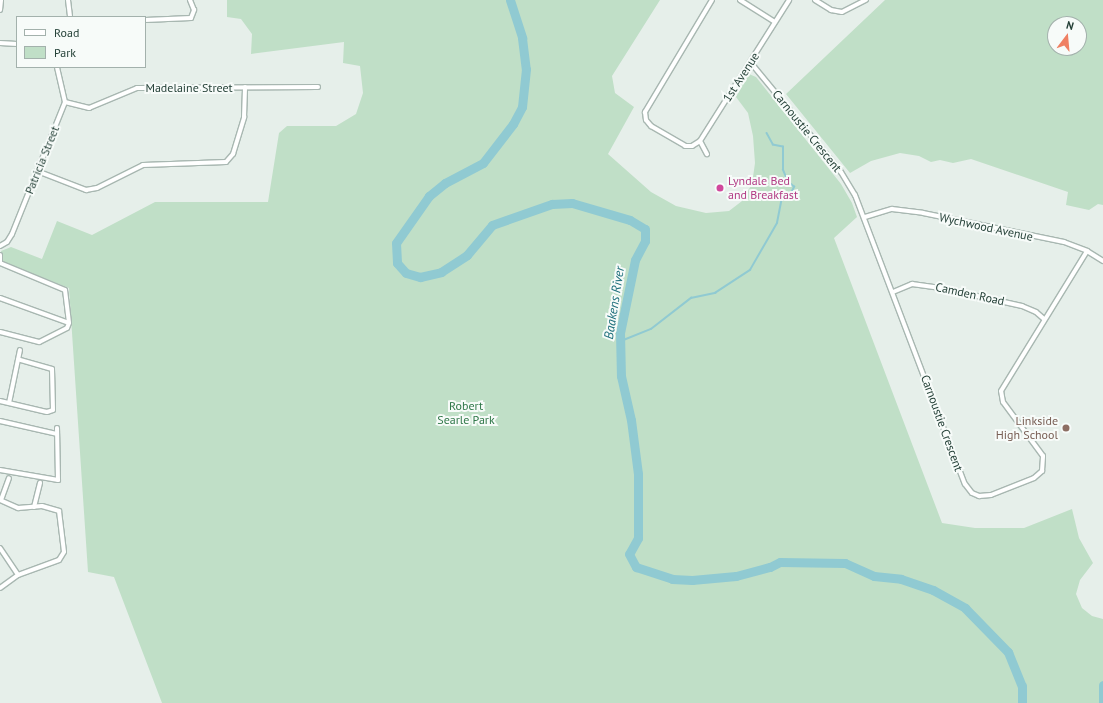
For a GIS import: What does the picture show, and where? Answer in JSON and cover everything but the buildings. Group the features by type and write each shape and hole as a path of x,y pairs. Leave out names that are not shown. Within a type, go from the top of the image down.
{"street":[{"path":"0,10 1,0"},
{"path":"68,0 70,16"},
{"path":"146,20 189,18 194,16 194,10 190,0"},
{"path":"707,154 700,141 692,146 682,144 652,126 645,118 645,112 712,0"},
{"path":"740,0 776,22"},
{"name":"1st Avenue","path":"700,141 751,63 789,0"},
{"path":"815,0 831,10 842,12 866,0"},
{"path":"0,43 16,44"},
{"name":"Carnoustie Crescent","path":"751,63 841,172 865,216 965,484 972,493 979,496 991,495 1034,478 1042,468 1044,459 1040,451 1003,402 1000,394 1003,384 1087,251"},
{"path":"58,68 65,102"},
{"path":"37,171 86,190 97,188 143,164 226,162 233,154 244,117 245,87"},
{"name":"Madelaine Street","path":"65,102 89,108 137,88 318,87"},
{"name":"Patricia Street","path":"0,246 10,238 65,102"},
{"name":"Wychwood Avenue","path":"865,216 884,210 902,210 1064,242 1087,251 1103,261"},
{"path":"0,256 0,263 65,290 69,323 67,328 39,342 0,332"},
{"name":"Camden Road","path":"894,292 912,284 928,285 1022,306 1036,312 1044,319"},
{"path":"0,298 69,323"},
{"path":"9,403 20,350"},
{"path":"0,401 49,413 55,406 52,369 18,359"},
{"path":"0,418 57,434"},
{"path":"0,470 58,480 57,428"},
{"path":"0,588 18,575 59,560 64,554 60,512 54,508 15,508 0,500 8,478"},
{"path":"34,507 40,483"},
{"path":"0,548 18,575"}],"green space":[{"name":"Robert Searle Park","path":"227,0 660,0 612,76 615,93 634,107 608,154 651,192 676,206 706,213 729,211 742,201 752,184 755,163 753,136 748,113 736,97 749,74 756,77 841,184 852,203 857,217 834,238 942,523 975,528 1024,528 1072,509 1079,538 1093,563 1080,580 1076,594 1082,608 1092,616 1103,619 1103,703 162,703 114,577 88,572 69,288 3,262 1,251 11,247 42,259 57,221 92,235 155,202 268,202 279,133 287,126 336,126 356,114 363,93 360,66 343,63 344,42 251,54 252,34 241,19 227,17"},
{"path":"885,0 1103,0 1103,205 1098,204 1089,210 1066,205 1068,192 971,159 953,163 940,160 931,162 919,156 900,153 871,161 850,173 786,94"}],"waterway":[{"name":"Baakens River","path":"510,0 522,38 526,69 522,107 513,124 483,163 445,183 429,196 396,243 397,263 406,273 420,277 441,272 467,255 492,225 552,204 572,203 630,220 645,229 645,241 635,260 620,333 621,376 631,420 638,474 638,538 629,554 636,567 672,579 692,580 736,576 770,567 780,562 845,563 874,576 901,579 933,590 965,608 1008,652 1022,686 1022,703"},
{"path":"621,341 651,329 691,298 715,293 750,270 777,223 782,198 791,193 794,187 788,182 783,170 783,147 773,145 767,134"},
{"name":"Baakens River","path":"1103,685 1103,703"}],"place":[{"name":"Lyndale Bed and Breakfast","path":"720,188"},
{"name":"Linkside High School","path":"1066,428"}]}
